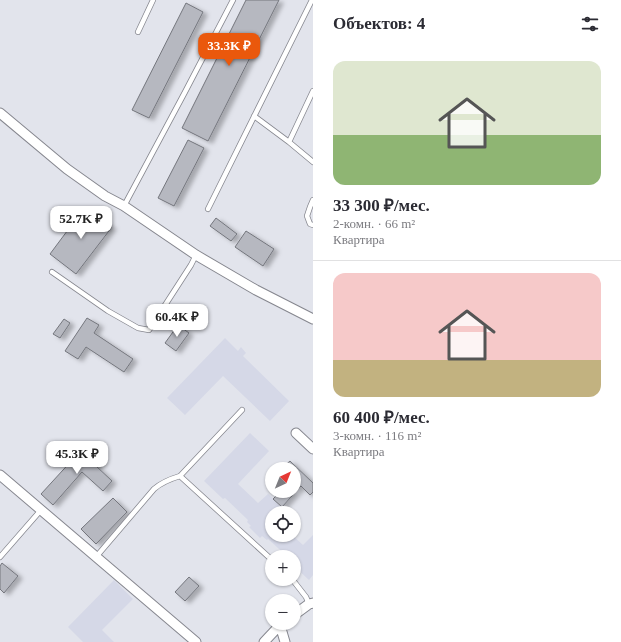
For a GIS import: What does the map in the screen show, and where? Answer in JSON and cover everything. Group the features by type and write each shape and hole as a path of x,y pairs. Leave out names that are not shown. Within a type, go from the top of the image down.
{"street":[{"path":"0,113 67,169 105,196 124,206 196,255 256,290 313,319"},
{"path":"296,433 313,449"},
{"path":"0,475 196,642"},
{"path":"301,610 311,604"},
{"path":"264,642 276,630"},
{"path":"283,630 285,642"}],"lane":[{"path":"138,32 153,0"},
{"path":"124,206 233,0"},
{"path":"208,209 312,0"},
{"path":"289,142 313,91"},
{"path":"254,116 313,162"},
{"path":"313,200 307,216 310,224 313,225"},
{"path":"52,272 108,311 138,328 149,330 191,266 196,255"},
{"path":"96,557 154,489 170,479 180,476 242,410"},
{"path":"180,476 265,554"},
{"path":"0,557 41,510"},
{"path":"297,586 311,604"}],"shaded area":[{"path":"225,338 238,351 241,347 246,353 243,356 289,401 270,421 223,376 185,415 167,398"},
{"path":"250,433 269,451 238,484 258,503 265,497 265,498 272,498 281,506 265,506 265,538 262,536 260,538 249,527 251,526 247,522 248,520 225,498 223,499 204,481"},
{"path":"313,535 313,575 309,580 301,573 301,550 280,550 271,542 300,542 303,545"},
{"path":"114,580 133,599 102,630 114,642 83,642 68,627"}],"building":[{"path":"246,0 279,0 208,141 182,128"},
{"path":"186,3 203,12 149,118 132,110"},
{"path":"188,140 204,148 174,206 158,198"},
{"path":"85,207 112,227 76,274 50,254"},
{"path":"216,218 237,234 231,241 210,226"},
{"path":"246,231 274,249 263,266 235,247"},
{"path":"87,318 99,325 94,333 133,359 124,372 86,347 78,359 65,351"},
{"path":"64,319 70,323 60,338 53,334"},
{"path":"178,325 189,333 176,351 165,343"},
{"path":"85,446 100,459 95,465 112,481 103,491 82,472 53,505 41,494"},
{"path":"301,472 313,483 313,492 310,495 301,486"},
{"path":"113,498 127,512 96,544 81,529"},
{"path":"274,498 290,498 283,506 273,499"},
{"path":"2,563 18,576 4,593 0,589 0,566"},
{"path":"189,577 199,586 185,601 175,592"}]}
